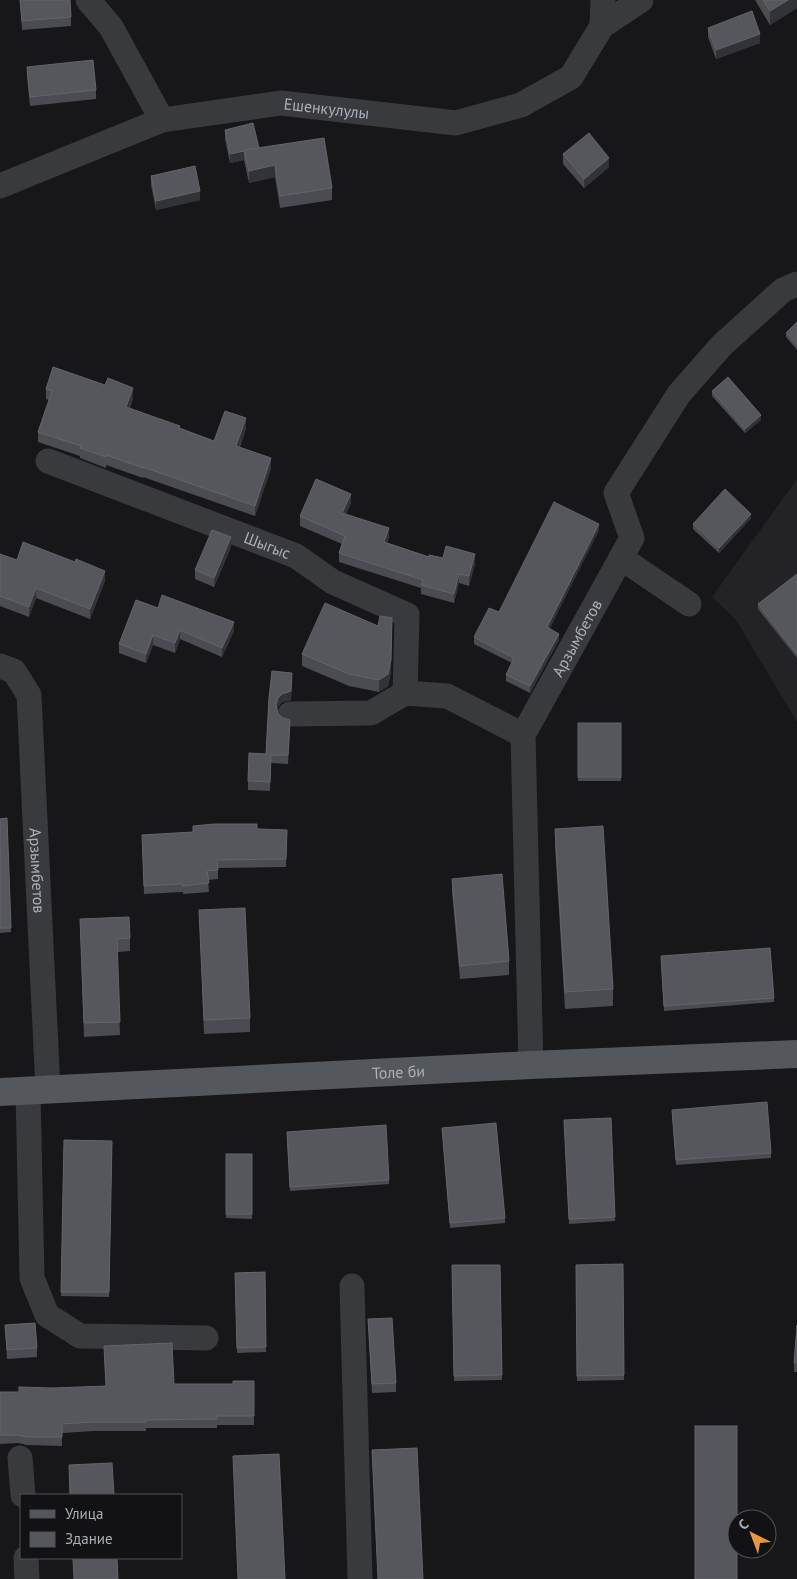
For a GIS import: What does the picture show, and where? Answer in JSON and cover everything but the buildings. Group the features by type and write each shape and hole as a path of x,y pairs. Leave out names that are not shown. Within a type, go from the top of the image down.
{"main road":[{"name":"Толе би","path":"0,1092 531,1065 797,1054"}],"street":[{"path":"88,0 111,28 162,120"},
{"name":"Ешенкулулы","path":"0,186 162,120 281,103 456,123 521,105 571,77 602,26 604,0"},
{"path":"602,26 641,0"},
{"name":"Арзымбетов","path":"523,735 632,538 616,492 679,394 722,345 783,290 797,284"},
{"name":"Шыгыс","path":"48,461 296,556 333,582 407,615 405,693"},
{"path":"621,558 689,604"},
{"name":"Арзымбетов","path":"0,666 14,671 29,694 38,1090 32,1278 47,1315 80,1336 206,1338"},
{"path":"290,714 371,713 405,693 447,696 523,735 531,1065"},
{"path":"352,1286 360,1579"},
{"path":"20,1458 22,1494"},
{"path":"26,1559 27,1579"}],"shaded area":[{"path":"797,479 797,722 736,620 712,597"}]}
